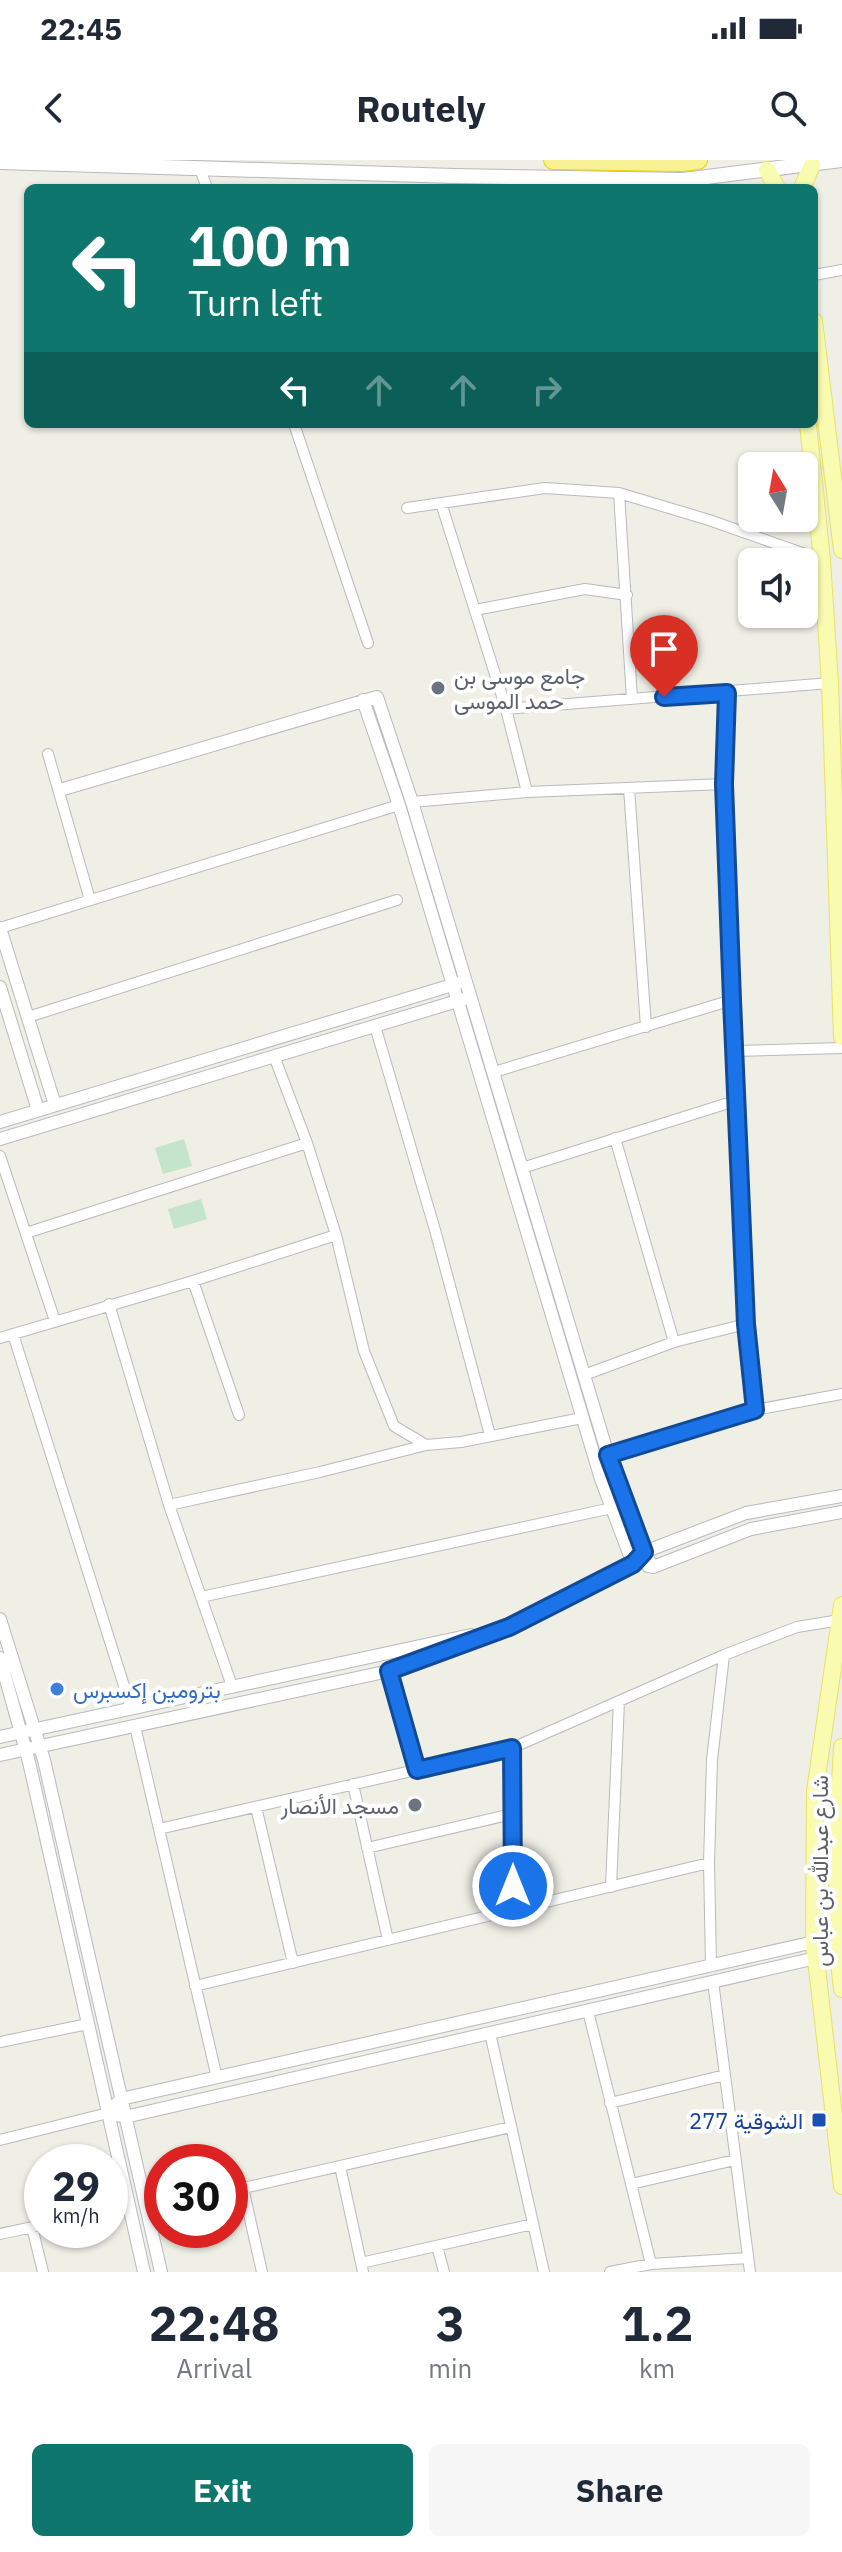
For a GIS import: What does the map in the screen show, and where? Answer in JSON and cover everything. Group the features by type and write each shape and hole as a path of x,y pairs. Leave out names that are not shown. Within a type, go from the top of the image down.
{"highway":[{"path":"553,160 698,160"}],"main road":[{"path":"0,162 683,180 842,160"},
{"path":"804,184 812,165"},
{"path":"767,170 775,184"},
{"path":"818,354 842,550"},
{"path":"808,428 822,560 830,683 842,1037"},
{"name":"شارع عبدالله بن عباس","path":"841,1612 815,1791 815,1950 842,2186"},
{"name":"شارع عبدالله بن عباس","path":"842,1753 837,1945 842,1989"}],"street":[{"path":"200,169 206,184"},
{"path":"818,274 842,270"},
{"path":"295,428 368,643"},
{"path":"407,508 545,488 619,493 709,520 822,560"},
{"path":"619,493 632,699"},
{"path":"441,503 506,709 527,792"},
{"path":"475,610 585,589 627,595"},
{"path":"506,709 830,683"},
{"path":"727,693 724,784 732,1000 746,1324 755,1410"},
{"path":"60,790 363,700 405,803 466,981 608,1455 644,1552 653,1567"},
{"path":"48,754 90,900"},
{"path":"55,1105 0,928 405,803 527,792 724,784"},
{"path":"629,788 646,1027"},
{"path":"405,803 452,985 582,1418 633,1564"},
{"path":"28,1017 397,900"},
{"path":"0,1122 466,981"},
{"path":"0,987 6,1028 38,1110"},
{"path":"0,1139 471,996"},
{"path":"494,1072 732,1000"},
{"path":"375,1026 435,1230 490,1435"},
{"path":"735,1051 842,1048"},
{"path":"274,1056 307,1143 336,1235 364,1351 394,1426 426,1445"},
{"path":"522,1168 738,1100"},
{"path":"615,1138 674,1342"},
{"path":"26,1233 307,1143"},
{"path":"0,1156 55,1321"},
{"path":"0,1338 336,1235"},
{"path":"193,1281 239,1415"},
{"path":"109,1304 169,1505 232,1686"},
{"path":"584,1375 674,1342 746,1324"},
{"path":"13,1334 131,1708"},
{"path":"608,1455 755,1410 842,1394"},
{"path":"169,1505 426,1445 461,1442 582,1418"},
{"path":"0,1755 389,1671 509,1627 633,1564 644,1552 746,1513 842,1496"},
{"path":"201,1597 612,1508"},
{"path":"633,1564 653,1567 751,1529 842,1512"},
{"path":"159,1829 512,1748 724,1655 841,1612"},
{"path":"0,1619 28,1730 26,1750 144,2272"},
{"path":"0,1737 509,1627"},
{"path":"711,1965 709,1863 712,1760 724,1655"},
{"path":"0,1658 28,1730 39,1747 144,2197"},
{"path":"389,1671 417,1770"},
{"path":"611,1887 619,1701"},
{"path":"135,1726 217,2078"},
{"path":"512,1748 513,1910"},
{"path":"353,1784 388,1940"},
{"path":"256,1807 293,1963"},
{"path":"367,1848 512,1814"},
{"path":"195,1986 709,1863"},
{"path":"108,2113 121,2099 711,1965 815,1950"},
{"path":"0,2140 108,2113 125,2117 588,2011 713,1981 815,1950"},
{"path":"713,1981 750,2272"},
{"path":"588,2011 651,2264"},
{"path":"0,2042 88,2024"},
{"path":"490,2033 544,2272"},
{"path":"610,2103 725,2075"},
{"path":"248,2187 511,2127"},
{"path":"631,2184 735,2160"},
{"path":"340,2166 362,2268 437,2246 533,2224"},
{"path":"248,2210 262,2272"},
{"path":"0,2234 24,2229"},
{"path":"437,2246 444,2272"},
{"path":"40,2248 43,2272"},
{"path":"156,2248 161,2272"},
{"path":"610,2272 651,2264 748,2258"}],"green space":[{"path":"184,1139 192,1166 163,1174 155,1148"},
{"path":"201,1199 207,1219 174,1229 168,1209"}],"place":[{"name":"جامع موسى بن حمد الموسى","path":"438,688"},
{"name":"بترومين إكسبرس","path":"57,1689"},
{"name":"مسجد الأنصار","path":"415,1805"},
{"name":"الشوقية 277","path":"819,2120"}],"route":[{"path":"513,1886 512,1748 417,1770 389,1671 509,1627 633,1564 644,1552 608,1455 755,1410 746,1324 732,1000 724,784 727,693 664,697"}]}
